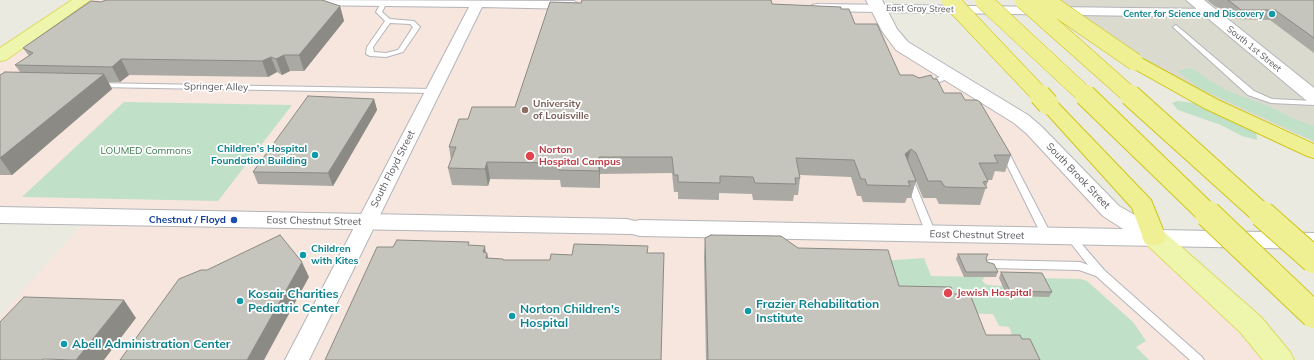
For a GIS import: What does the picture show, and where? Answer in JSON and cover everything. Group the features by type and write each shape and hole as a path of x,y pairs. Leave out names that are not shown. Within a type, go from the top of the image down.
{"highway":[{"path":"950,0 1143,205 1154,237"},
{"path":"983,0 1314,315"},
{"path":"1023,0 1314,260"},
{"path":"1045,0 1135,62 1211,104 1314,152"}],"main road":[{"path":"0,56 82,0"},
{"name":"South Brook Street","path":"1154,237 1251,325 1280,360"}],"street":[{"name":"South 1st Street","path":"1194,0 1314,97"},
{"path":"289,1 478,2 583,5"},
{"name":"South Floyd Street","path":"297,360 478,2"},
{"name":"East Gray Street","path":"802,8 876,4 1210,13"},
{"name":"South Brook Street","path":"876,4 890,31 902,46 938,83 989,98 1021,119 1034,130 1111,210 1154,237"},
{"name":"East Chestnut Street","path":"0,215 1314,241"}],"lane":[{"path":"384,2 379,12 388,21 412,22 417,27 401,51 386,55 370,54 370,47 388,21"},
{"path":"1176,27 1251,93 1271,101 1314,103"},
{"path":"919,88 938,83"},
{"name":"Springer Alley","path":"87,85 433,91"},
{"path":"1006,155 1047,236"},
{"path":"906,170 931,234"},
{"path":"1071,236 1100,272 1198,360"},
{"path":"990,264 1080,266 1100,272"}],"shaded area":[{"name":"Norton Hospital Campus","path":"80,0 874,0 890,31 989,98 1280,360 0,360 0,316 89,217 0,215 0,55"},
{"path":"1049,0 1314,0 1314,142 1223,101 1180,79 1143,59"}],"green space":[{"path":"1191,68 1225,90 1271,107 1294,119 1314,126 1314,141 1199,88 1178,71"},
{"path":"1177,101 1194,103 1256,129 1257,140 1242,136 1221,125 1178,110 1172,103"},
{"name":"LOUMED Commons","path":"124,102 292,105 218,201 22,197"},
{"path":"924,258 931,276 985,277 982,280 988,285 1003,286 1036,278 1081,279 1087,281 1133,322 1146,341 1136,347 1149,360 1022,360 1009,327 999,326 993,314 947,313 794,267"}],"building":[{"path":"106,0 322,0 340,6 299,55 284,55 276,59 271,57 262,61 121,59 112,67 15,65 33,53 23,48 91,1 101,2"},
{"path":"582,0 771,0 772,4 841,7 841,9 849,9 855,24 877,24 900,75 913,75 919,78 931,75 933,79 937,79 944,93 961,93 965,100 977,100 980,102 1011,155 994,155 998,163 979,163 988,181 983,182 987,188 945,187 941,181 928,181 916,153 911,149 905,154 916,181 908,181 910,186 867,185 865,179 861,179 854,160 796,158 800,178 795,178 796,184 755,183 753,177 720,176 720,183 678,182 678,175 674,175 672,157 599,157 599,171 559,170 560,163 487,162 485,169 448,168 456,147 449,147 459,119 468,119 472,107 515,107 550,2 581,3"},
{"name":"Center for Science and Discovery","path":"1228,0 1314,0 1314,38 1275,10 1241,10"},
{"path":"5,72 104,74 0,158 0,75"},
{"name":"Children's Hospital Foundation Building","path":"308,96 374,99 328,173 253,172"},
{"name":"Kosair Charities Pediatric Center","path":"280,235 302,262 247,360 120,360 179,279 201,270 207,270"},
{"path":"711,235 781,236 798,248 888,250 899,286 951,287 954,294 970,294 986,335 1020,335 1022,339 1030,339 1040,360 708,360 705,238"},
{"name":"Norton Children's Hospital","path":"397,240 469,242 468,245 485,246 483,252 487,253 486,258 503,260 550,260 551,254 572,255 574,244 648,246 647,253 664,253 661,360 325,360 377,247 393,247"},
{"path":"958,254 988,254 986,258 987,262 994,264 998,272 966,272"},
{"path":"1001,272 1042,273 1052,292 1010,291"},
{"path":"24,297 124,300 76,360 0,360 0,322"}],"place":[{"name":"Center for Science and Discovery","path":"1272,14"},
{"name":"University of Louisville","path":"525,110"},
{"name":"Children's Hospital Foundation Building","path":"315,155"},
{"name":"Norton Hospital Campus","path":"530,156"},
{"name":"Chestnut / Floyd","path":"234,220"},
{"name":"Children with Kites","path":"303,255"},
{"name":"Jewish Hospital","path":"948,293"},
{"name":"Kosair Charities Pediatric Center","path":"240,301"},
{"name":"Frazier Rehabilitation Institute","path":"748,311"},
{"name":"Norton Children's Hospital","path":"512,316"},
{"name":"Abell Administration Center","path":"64,344"}]}
